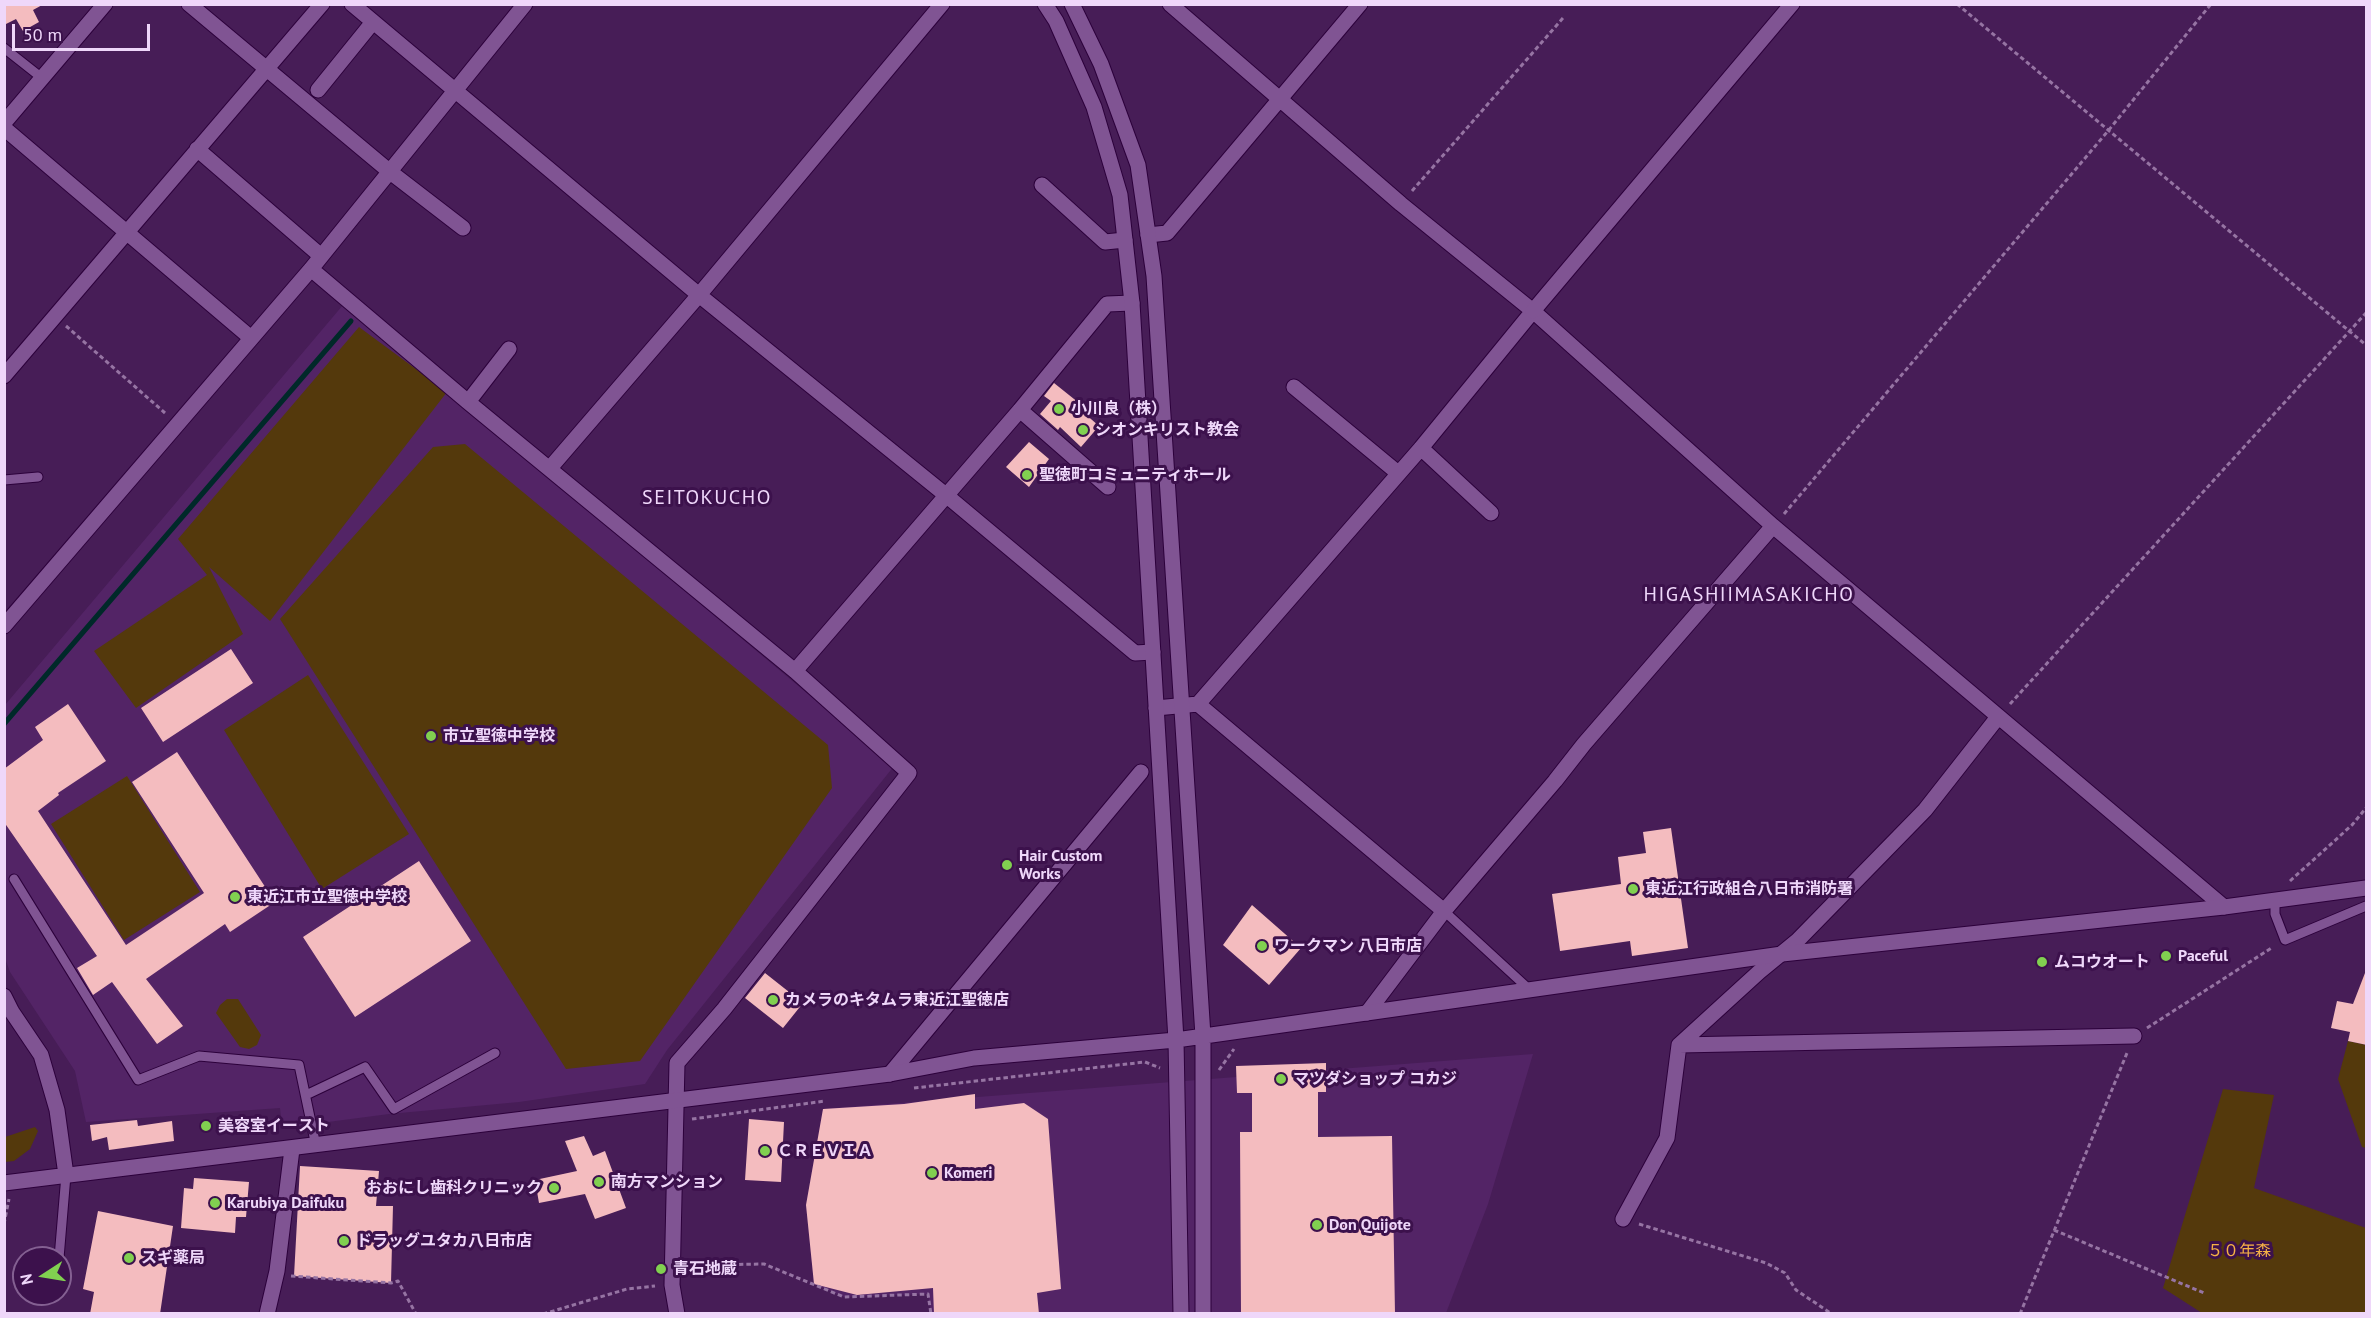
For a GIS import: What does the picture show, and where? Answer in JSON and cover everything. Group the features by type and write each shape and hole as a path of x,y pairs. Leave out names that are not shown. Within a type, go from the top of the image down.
{"street":[{"path":"4,123 105,4"},
{"path":"189,4 389,171 463,228"},
{"path":"4,376 322,4"},
{"path":"352,4 699,295 947,496 1135,653 1153,652"},
{"path":"4,626 316,263 525,4"},
{"path":"550,468 699,295 942,4"},
{"path":"1045,4 1056,21 1095,107 1120,195 1132,303 1176,1040 1181,1314"},
{"path":"1071,4 1101,64 1138,165 1154,276 1203,1036 1203,1314"},
{"path":"1170,4 1401,204 1533,311 1773,526 2224,907"},
{"path":"1148,235 1167,233 1360,4"},
{"path":"1156,708 1198,704 1421,448 1533,311 1792,4"},
{"path":"318,90 373,22"},
{"path":"4,128 251,338"},
{"path":"197,149 316,263 468,402 795,671 909,773 724,1009 676,1063 672,1280 677,1314"},
{"path":"1042,185 1105,242 1125,240"},
{"path":"795,671 947,496 1107,304 1132,303"},
{"path":"468,402 508,349"},
{"path":"1294,387 1398,473"},
{"path":"1020,410 1108,487"},
{"path":"1421,448 1491,513"},
{"path":"1367,1013 1444,911 1556,781 1584,744 1773,526"},
{"path":"1198,704 1444,911"},
{"path":"1623,1219 1668,1138 1678,1045 1798,940 1925,810 1998,717"},
{"path":"890,1074 1141,772"},
{"path":"7,1190 66,1175 890,1074 974,1058 1176,1040 1782,954 2224,907 2367,888"},
{"path":"4,996 41,1055 57,1110 66,1175"},
{"path":"1678,1045 2134,1036"},
{"path":"267,1314 276,1275 292,1149"}],"lane":[{"path":"4,48 42,78"},
{"path":"4,480 38,477"},
{"path":"14,879 138,1080 198,1056 299,1065 316,1146"},
{"path":"2275,900 2275,914 2285,940 2367,906"},
{"path":"1444,911 1531,991"},
{"path":"306,1095 365,1067 394,1109 495,1053"},
{"path":"60,1246 66,1175"}],"path":[{"path":"1957,4 2367,345"},
{"path":"1773,526 2108,131 2211,4"},
{"path":"1401,204 1563,18"},
{"path":"1998,717 2367,314"},
{"path":"55,316 177,424"},
{"path":"2275,900 2284,886 2352,825 2367,808"},
{"path":"2020,1314 2134,1036 2285,940"},
{"path":"1214,1076 1234,1049"},
{"path":"907,1089 977,1079 1145,1062 1164,1070"},
{"path":"685,1120 825,1101"},
{"path":"4,1224 7,1190"},
{"path":"1623,1219 1766,1263 1785,1274 1796,1290 1832,1314"},
{"path":"2054,1230 2204,1293"},
{"path":"543,1314 627,1289 672,1280 706,1265 764,1264 844,1297 928,1294 931,1314"},
{"path":"276,1275 391,1283 398,1281 416,1314"}],"shaded area":[{"name":"市立聖徳中学校","path":"343,305 894,766 667,1050 645,1084 519,1102 389,1114 282,1128 280,1108 86,1122 75,1071 10,972 5,958 5,705"},
{"path":"1533,1054 1488,1204 1446,1313 931,1314 928,1294 844,1297 814,1284 806,1205 823,1109"}],"green space":[{"path":"359,327 447,392 270,621 209,567 243,634 136,708 94,651 207,575 178,539"},
{"path":"465,444 828,745 832,788 640,1061 566,1069 280,619 433,447"},
{"path":"308,675 409,834 322,889 224,730"},
{"path":"127,776 200,892 124,940 51,824"},
{"path":"227,999 238,999 261,1035 257,1045 249,1049 240,1047 216,1013"},
{"path":"2348,1041 2366,1045 2366,1148 2362,1147 2338,1079"},
{"name":"５０年森","path":"2223,1089 2274,1095 2254,1188 2366,1228 2366,1313 2202,1313 2163,1288"},
{"path":"35,1127 38,1131 30,1149 14,1161 5,1162 5,1137"}],"building":[{"path":"4,4 44,4 33,10 39,22 23,31 16,19 4,25"},
{"path":"1054,383 1079,403 1076,406 1099,426 1081,447 1060,427 1058,430 1040,414 1051,401 1044,396"},
{"name":"聖徳町コミュニティホール","path":"1029,442 1049,459 1029,487 1006,467"},
{"path":"231,649 253,683 163,742 141,708"},
{"name":"東近江市立聖徳中学校","path":"68,704 106,761 58,793 59,795 38,811 126,945 204,893 132,782 177,752 275,902 230,932 225,924 146,979 183,1026 157,1044 112,982 93,995 77,968 97,956 4,822 4,769 43,740 35,727"},
{"name":"東近江行政組合八日市消防署","path":"1671,828 1688,948 1632,956 1630,941 1560,951 1552,894 1621,884 1618,857 1646,853 1643,832"},
{"path":"419,861 471,941 355,1017 303,937"},
{"name":"ワークマン 八日市店","path":"1252,905 1301,948 1269,985 1223,945"},
{"name":"カメラのキタムラ東近江聖徳店","path":"765,973 803,1003 783,1028 745,998"},
{"path":"2365,973 2367,973 2367,1045 2348,1041 2350,1032 2331,1028 2337,1001 2353,1004"},
{"name":"Don Quijote","path":"1326,1063 1326,1092 1318,1092 1318,1137 1392,1136 1395,1314 1241,1314 1240,1132 1252,1132 1252,1093 1237,1093 1236,1066"},
{"name":"Komeri","path":"975,1094 975,1109 1024,1103 1048,1119 1061,1289 1037,1293 1039,1314 934,1314 933,1288 857,1295 814,1284 806,1205 823,1109 904,1104"},
{"name":"ＣＲＥＶＩＡ","path":"749,1119 784,1122 781,1182 745,1180"},
{"path":"137,1120 138,1126 172,1121 174,1141 109,1150 107,1137 92,1141 90,1125"},
{"name":"南方マンション","path":"584,1136 593,1156 605,1151 626,1208 595,1219 585,1194 539,1203 535,1180 577,1171 565,1141"},
{"name":"ドラッグユタカ八日市店","path":"300,1166 379,1171 376,1206 393,1206 391,1283 294,1276"},
{"name":"Karubiya Daifuku","path":"194,1178 249,1182 246,1217 236,1217 235,1233 181,1228 184,1188 193,1189"},
{"name":"スギ薬局","path":"98,1211 173,1226 160,1314 90,1314 94,1292 83,1289"}],"waterway":[{"path":"4,724 351,321"}],"place":[{"name":"小川良（株）","path":"1059,409"},
{"name":"シオンキリスト教会","path":"1083,430"},
{"name":"聖徳町コミュニティホール","path":"1027,475"},
{"name":"市立聖徳中学校","path":"431,736"},
{"name":"Hair Custom Works","path":"1007,865"},
{"name":"東近江行政組合八日市消防署","path":"1633,889"},
{"name":"東近江市立聖徳中学校","path":"235,897"},
{"name":"ワークマン 八日市店","path":"1262,946"},
{"name":"Paceful","path":"2166,956"},
{"name":"ムコウオート","path":"2042,962"},
{"name":"カメラのキタムラ東近江聖徳店","path":"773,1000"},
{"name":"マツダショップ コカジ","path":"1281,1079"},
{"name":"美容室イースト","path":"206,1126"},
{"name":"ＣＲＥＶＩＡ","path":"765,1151"},
{"name":"Komeri","path":"932,1173"},
{"name":"南方マンション","path":"599,1182"},
{"name":"おおにし歯科クリニック","path":"554,1188"},
{"name":"Karubiya Daifuku","path":"215,1203"},
{"name":"Don Quijote","path":"1317,1225"},
{"name":"ドラッグユタカ八日市店","path":"344,1241"},
{"name":"スギ薬局","path":"129,1258"},
{"name":"青石地蔵","path":"661,1269"}],"district":[{"name":"SEITOKUCHO","path":"707,498"},
{"name":"HIGASHIIMASAKICHO","path":"1749,595"}]}
